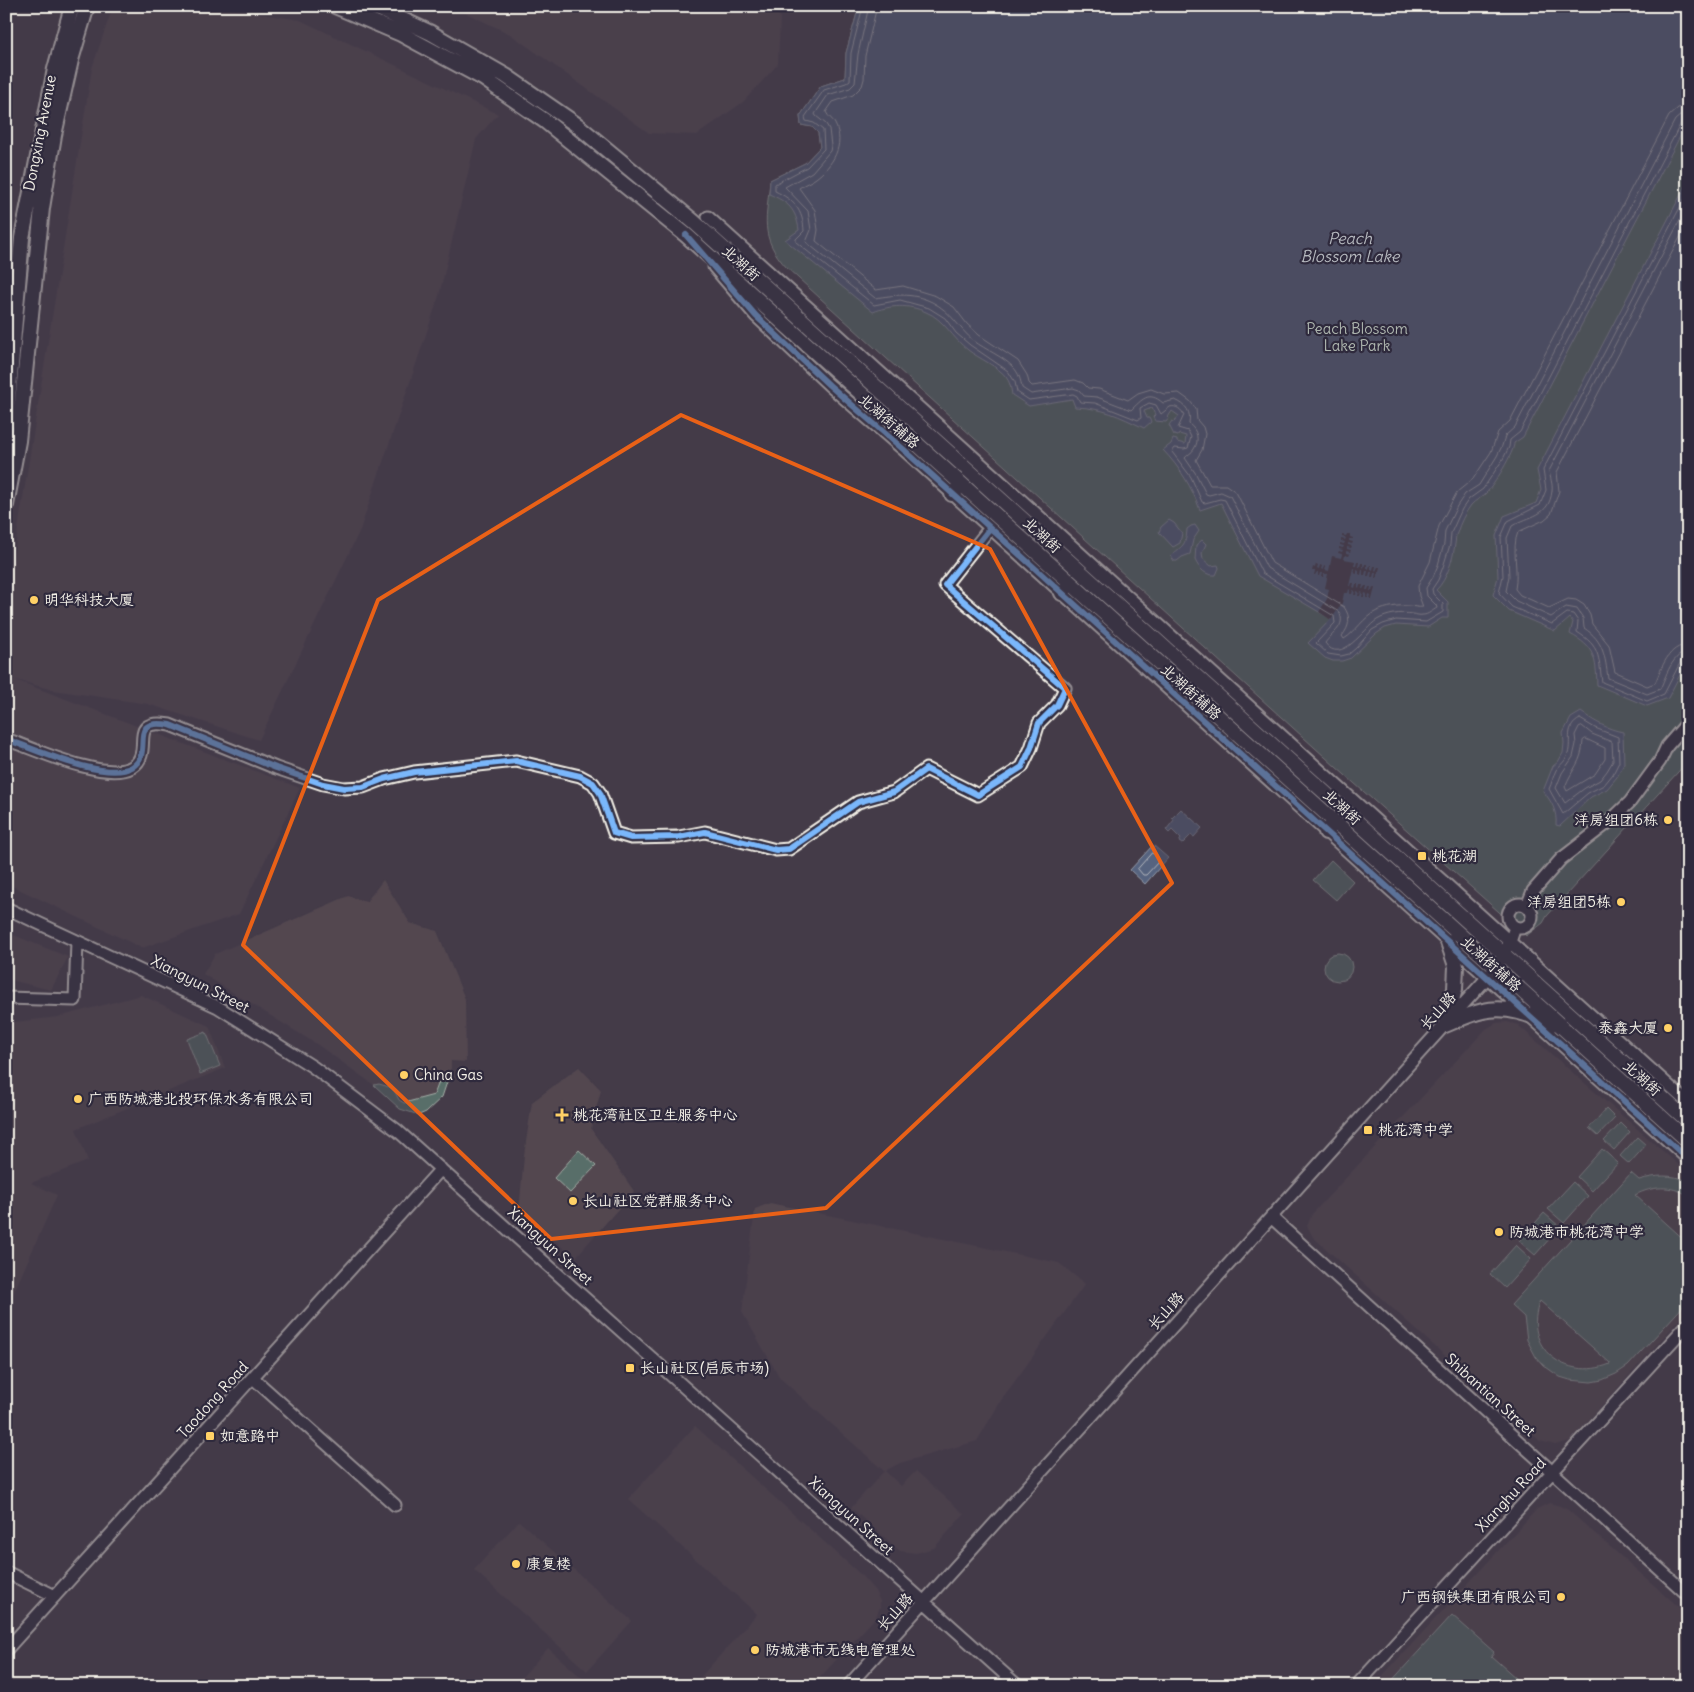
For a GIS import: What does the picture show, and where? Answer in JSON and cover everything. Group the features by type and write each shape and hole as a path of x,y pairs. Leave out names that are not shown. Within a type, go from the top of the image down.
{"main road":[{"name":"Dongxing Avenue","path":"6,424 22,238 53,79 72,6"},
{"name":"Dongxing Avenue","path":"6,505 18,441 42,208 54,135 87,6"},
{"name":"北湖街","path":"336,6 401,34 483,78 545,121 686,235 957,489 1066,588 1492,973 1562,1028 1688,1142"},
{"name":"北湖街","path":"373,6 431,33 506,76 577,125 694,222 1507,949 1688,1121"},
{"path":"1445,1025 1455,989 1456,966 1448,942"},
{"path":"1445,1025 1484,1011 1502,1010 1526,1013 1562,1028"}],"street":[{"name":"北湖街辅路","path":"708,217 1507,949 1688,1103"},
{"path":"957,489 990,528 1066,588"},
{"path":"6,739 87,768 122,770 133,766 140,756 142,732 145,728 150,724 162,723 276,768 323,784 344,788 363,787 384,779 414,772 516,761 580,776 593,783 600,793 614,833 630,838 679,837 705,832 776,850 790,849 858,802 894,792 926,769 978,795 1022,767 1031,748 1039,723 1057,705 1065,688 944,585 990,528"},
{"path":"1527,906 1533,890 1561,859 1610,822 1630,802 1660,761 1668,746 1688,722"},
{"name":"北湖街辅路","path":"1331,827 1448,942 1492,973 1526,1013 1688,1159"},
{"path":"1520,903 1527,906 1532,915 1530,923 1523,928 1515,927 1508,919 1510,908 1520,903"},
{"name":"Xiangyun Street","path":"6,908 218,1007 313,1067 398,1131 1018,1686"},
{"name":"长山路","path":"848,1686 1492,973 1507,949 1515,927"},
{"path":"6,998 75,1000 77,941"},
{"name":"Taodong Road","path":"6,1650 441,1169"},
{"name":"Shibantian Street","path":"1271,1217 1688,1595"},
{"name":"Xianghu Road","path":"1356,1686 1688,1324"},
{"path":"253,1378 395,1505"},
{"path":"6,1572 55,1596"}],"highlighted area":[{"path":"681,415 990,549 1172,883 826,1208 551,1239 243,945 378,600"}],"shaded area":[{"path":"113,6 210,6 300,20 498,114 476,139 439,296 360,530 259,740 148,704 53,690 13,679 300,788 239,914 142,948 6,883 6,583 14,554 92,68"},
{"path":"451,6 778,6 780,19 778,64 743,102 697,135 649,133 510,34"},
{"path":"383,880 410,923 437,931 465,999 466,1062 451,1061 451,1068 442,1097 426,1112 419,1115 400,1109 374,1085 318,1045 203,974 215,954 348,896 366,902"},
{"path":"6,932 68,957 51,990 6,979"},
{"name":"广西防城港北投环保水务有限公司","path":"141,995 209,1026 225,1068 76,1129 88,1161 31,1183 57,1195 6,1310 6,1023 58,1017"},
{"name":"防城港市桃花湾中学","path":"1507,1022 1518,1025 1688,1173 1688,1310 1570,1441 1555,1445 1540,1441 1313,1237 1307,1226 1312,1214 1486,1029 1496,1023"},
{"name":"长山社区党群服务中心","path":"579,1067 601,1090 591,1129 634,1191 575,1258 519,1211 524,1155 532,1102"},
{"path":"770,1203 1059,1263 1085,1284 1002,1399 977,1441 900,1463 885,1471 901,1486 916,1471 964,1514 934,1548 916,1553 900,1551 851,1508 884,1471 780,1378 742,1312 755,1209"},
{"path":"695,1426 860,1574 875,1591 880,1601 876,1617 812,1686 702,1686 697,1681 757,1614 628,1499"},
{"name":"广西钢铁集团有限公司","path":"1549,1503 1568,1510 1688,1615 1688,1670 1674,1686 1373,1686 1537,1509"},
{"path":"519,1521 632,1621 587,1671 474,1570"},
{"path":"548,1648 591,1686 514,1686"}],"green space":[{"name":"Peach Blossom Lake","path":"859,6 1688,6 1688,761 1547,916 1543,923 1526,936 1336,767 787,268 778,257 766,227 770,180 805,163 820,147 818,133 812,127 801,125 800,116 821,86 845,78 846,53"},
{"path":"1331,860 1353,881 1336,900 1313,880"},
{"path":"1338,953 1348,957 1352,967 1348,977 1338,981 1328,977 1324,967 1328,957"},
{"path":"206,1032 220,1066 200,1074 187,1039"},
{"path":"450,1073 442,1097 426,1112 419,1115 400,1109 374,1085 379,1084 393,1088 399,1100 404,1103 434,1095 442,1074"},
{"path":"1606,1109 1615,1118 1598,1136 1589,1128"},
{"path":"1621,1123 1630,1132 1614,1150 1604,1141"},
{"path":"1637,1137 1646,1145 1629,1164 1620,1156"},
{"path":"1602,1149 1618,1163 1592,1191 1577,1177"},
{"path":"579,1150 596,1166 570,1193 554,1178"},
{"path":"1631,1173 1639,1180 1664,1176 1688,1181 1688,1195 1668,1188 1655,1188 1635,1195 1688,1243 1688,1301 1628,1366 1616,1374 1591,1382 1560,1377 1543,1365 1536,1357 1527,1340 1524,1317 1511,1305","holes":["1540,1301 1610,1363 1594,1368 1578,1368 1564,1364 1551,1356 1542,1346 1537,1333 1536,1318"]},
{"path":"1573,1182 1588,1196 1564,1223 1548,1209"},
{"path":"1544,1213 1560,1227 1535,1255 1519,1241"},
{"path":"1516,1245 1531,1259 1505,1288 1490,1274"},
{"path":"1452,1615 1494,1652 1491,1656 1525,1686 1387,1686"}],"water":[{"name":"Peach Blossom Lake","path":"859,6 1688,6 1688,121 1523,437 1514,443 1507,461 1493,484 1484,495 1471,505 1463,518 1456,535 1449,569 1436,590 1448,602 1448,618 1442,618 1428,627 1396,625 1385,628 1351,658 1333,661 1325,658 1308,643 1331,619 1258,576 1221,503 1200,510 1185,478 1163,450 1171,444 1173,439 1185,444 1186,436 1174,435 1169,425 1179,416 1172,411 1166,422 1155,421 1152,408 1144,411 1151,422 1144,428 1111,413 1075,407 1072,399 1029,406 1012,395 1009,383 1003,373 968,350 938,319 919,309 906,307 886,308 873,312 785,240 799,230 798,223 793,211 786,203 769,194 770,180 805,163 820,147 818,133 812,127 801,125 800,116 821,86 845,78 846,53"},
{"path":"1688,181 1688,659 1668,698 1647,706 1597,685 1595,661 1585,644 1570,634 1573,622 1570,618 1555,631 1509,611 1493,595 1498,577 1496,536 1504,516 1536,503 1541,490 1537,470"},
{"path":"1169,520 1182,533 1180,543 1173,547 1159,532 1161,527"},
{"path":"1195,525 1199,531 1193,540 1190,554 1174,561 1171,556 1184,543 1187,529"},
{"path":"1202,540 1206,544 1202,553 1203,559 1211,566 1218,565 1219,568 1216,575 1203,571 1195,560 1196,545"},
{"path":"1581,712 1601,725 1623,732 1624,764 1617,777 1607,789 1591,797 1560,826 1556,825 1556,815 1553,807 1543,791 1553,766 1558,762 1563,753 1563,733 1571,718"},
{"path":"1181,809 1202,828 1194,837 1191,835 1182,844 1179,842 1181,839 1172,830 1169,833 1166,830 1174,820 1172,818"},
{"path":"1153,845 1168,858 1145,884 1130,870"}],"pier":[{"path":"1350,534 1350,537 1353,538 1349,539 1349,541 1353,542 1352,544 1348,543 1348,545 1352,546 1351,548 1347,547 1347,549 1351,550 1350,552 1346,551 1346,553 1350,554 1349,556 1345,555 1344,559 1355,561 1354,566 1359,562 1358,567 1363,563 1364,568 1365,564 1367,564 1367,568 1369,569 1371,565 1373,570 1374,566 1376,566 1376,571 1380,567 1377,578 1375,578 1376,573 1371,577 1372,572 1367,576 1368,571 1363,575 1362,570 1361,575 1357,569 1357,574 1354,573 1355,569 1353,568 1349,586 1354,583 1353,587 1355,588 1356,584 1358,584 1359,589 1360,585 1363,585 1362,589 1367,586 1366,590 1371,587 1370,591 1372,591 1373,587 1375,588 1372,599 1370,599 1371,595 1369,594 1368,598 1366,598 1367,594 1365,593 1364,597 1362,597 1363,593 1361,592 1360,596 1358,596 1359,592 1357,591 1356,595 1354,595 1355,591 1353,590 1352,594 1350,594 1349,589 1348,593 1344,593 1342,603 1331,620 1319,612 1327,599 1329,589 1325,588 1328,574 1324,574 1321,577 1322,573 1318,576 1318,572 1314,575 1315,571 1312,571 1316,564 1318,565 1317,568 1319,569 1320,565 1323,570 1324,566 1326,567 1325,570 1329,571 1332,556 1341,558 1342,554 1338,553 1343,550 1339,549 1339,547 1343,548 1344,546 1340,545 1340,543 1344,544 1345,542 1341,541 1341,539 1345,540 1346,538 1342,537 1342,535 1346,536"}],"cycle path":[{"path":"686,235 756,316 829,385 903,449 1688,1159"},
{"path":"6,739 70,762 88,767 120,771 132,767 139,761 142,753 144,731 148,726 156,724 170,725 276,768 323,784 344,788 363,787 384,779 414,772 516,761 580,776 593,783 600,793 614,833 631,838 679,837 705,832 776,850 789,849 858,802 894,792 926,769 978,795 1022,767 1031,748 1039,723 1057,705 1065,688 945,585 990,528"}],"place":[{"name":"明华科技大厦","path":"34,600"},
{"name":"洋房组团6栋","path":"1668,820"},
{"name":"桃花湖","path":"1422,856"},
{"name":"洋房组团5栋","path":"1621,902"},
{"name":"泰鑫大厦","path":"1668,1028"},
{"name":"China Gas","path":"404,1075"},
{"name":"广西防城港北投环保水务有限公司","path":"78,1099"},
{"name":"桃花湾社区卫生服务中心","path":"562,1115"},
{"name":"桃花湾中学","path":"1368,1130"},
{"name":"长山社区党群服务中心","path":"573,1201"},
{"name":"防城港市桃花湾中学","path":"1499,1232"},
{"name":"长山社区(启辰市场)","path":"630,1368"},
{"name":"如意路中","path":"210,1436"},
{"name":"康复楼","path":"516,1564"},
{"name":"广西钢铁集团有限公司","path":"1561,1597"},
{"name":"防城港市无线电管理处","path":"755,1650"}],"park label":[{"name":"Peach Blossom Lake Park","path":"1357,338"}]}
